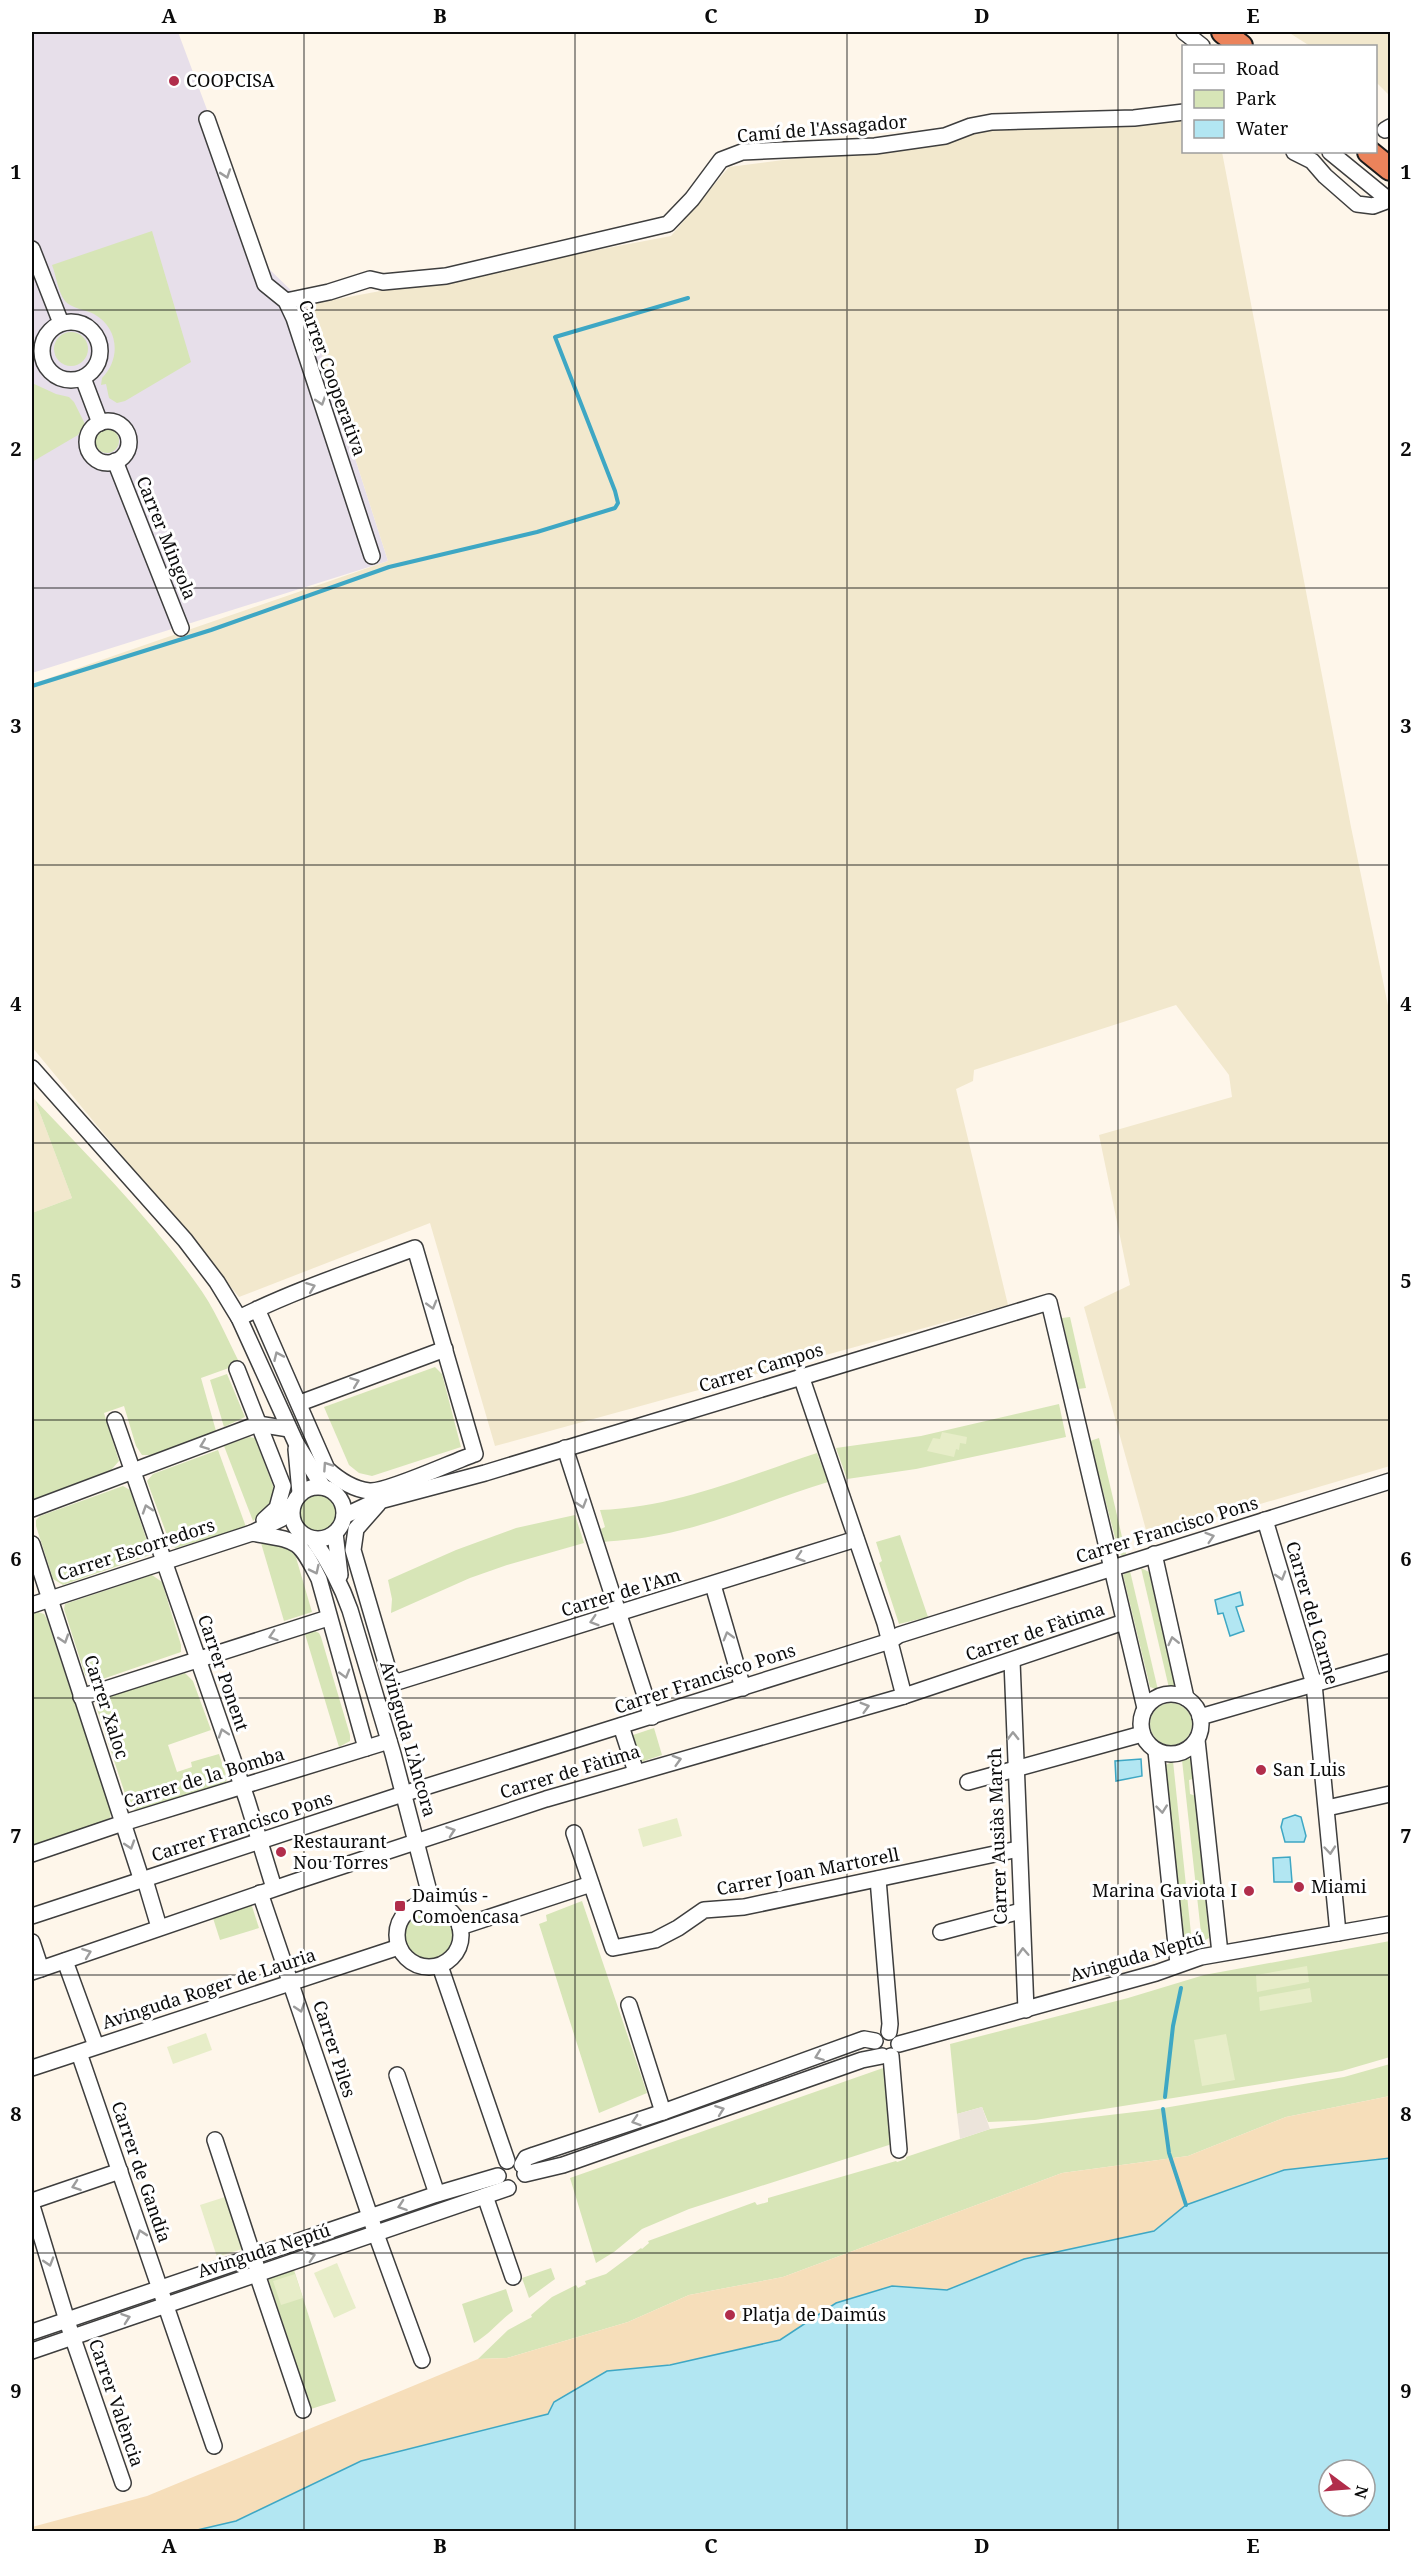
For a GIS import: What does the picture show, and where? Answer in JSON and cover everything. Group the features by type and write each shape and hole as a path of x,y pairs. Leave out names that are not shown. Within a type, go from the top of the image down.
{"highway":[{"path":"1223,32 1240,45"},
{"path":"1369,153 1390,169"}],"street":[{"path":"1184,32 1201,45"},
{"name":"Camí de l'Assagador","path":"286,302 370,279 383,282 446,276 668,224 692,199 721,160 742,152 875,146 945,136 971,126 992,122 1134,118 1182,112"},
{"name":"Carrer Cooperativa","path":"207,119 265,284 286,302 294,318 372,556"},
{"path":"1296,153 1312,161 1325,176 1357,204 1372,206 1390,201"},
{"path":"1331,153 1390,201"},
{"path":"32,249 61,323"},
{"path":"61,323 81,323 96,335 99,345 97,364 83,378 74,380 56,377 43,361 42,344 46,335 61,323"},
{"path":"83,378 100,423"},
{"path":"106,421 118,424 128,436 125,453 115,461 109,463 97,460 88,450 88,435 100,423 106,421"},
{"name":"Carrer Mingola","path":"115,461 181,628"},
{"path":"32,1068 185,1240 217,1282 238,1318 292,1436 322,1487"},
{"path":"238,1318 415,1248 475,1454 375,1496 344,1516"},
{"name":"Carrer Campos","path":"375,1496 485,1473 1049,1302 1112,1568"},
{"path":"257,1309 327,1469 342,1482 375,1496"},
{"path":"300,1403 445,1349"},
{"path":"237,1369 283,1486 277,1508 252,1533"},
{"path":"801,1376 890,1641 904,1696"},
{"name":"Carrer Ponent","path":"116,1420 247,1800 267,1891"},
{"path":"32,1509 258,1424 292,1436"},
{"path":"292,1436 296,1498 292,1518 298,1531 313,1539 329,1537 341,1525 344,1516 340,1499 333,1491 322,1487 307,1489 296,1498"},
{"path":"565,1448 652,1717"},
{"path":"410,1480 471,1470 485,1473"},
{"name":"Carrer Francisco Pons","path":"32,1916 404,1794 890,1641 899,1635 1390,1481"},
{"path":"340,1499 375,1496"},
{"name":"Carrer de l'Am","path":"375,1496 356,1529 353,1550 390,1676 397,1682 856,1539"},
{"name":"Carrer Escorredors","path":"32,1605 252,1533 281,1519 296,1498"},
{"name":"Carrer del Carme","path":"1265,1520 1314,1684 1338,1933"},
{"name":"Carrer Escorredors","path":"252,1533 298,1531"},
{"name":"Carrer Escorredors","path":"252,1533 282,1538 300,1545 319,1579 366,1748"},
{"name":"Avinguda L'Àncora","path":"335,1533 341,1587"},
{"name":"Avinguda L'Àncora","path":"313,1539 326,1557 341,1587 389,1741 432,1903"},
{"name":"Carrer Xaloc","path":"32,1544 159,1927"},
{"path":"1154,1554 1186,1698"},
{"path":"1112,1568 1146,1708"},
{"path":"713,1585 743,1688"},
{"path":"81,1697 328,1618"},
{"name":"Carrer de Fàtima","path":"36,1970 546,1799 904,1696 1124,1622"},
{"name":"Carrer Ausiàs March","path":"1012,1661 1014,1768 1026,2010"},
{"path":"1200,1717 1390,1662"},
{"path":"1197,1740 1185,1751 1177,1754 1156,1751 1142,1734 1142,1716 1151,1701 1167,1694 1186,1698 1193,1703 1200,1717 1201,1725 1197,1740 1220,1953"},
{"path":"621,1726 636,1772"},
{"path":"968,1782 1142,1734"},
{"name":"Carrer de la Bomba","path":"32,1854 123,1823 389,1741"},
{"path":"1156,1751 1178,1965"},
{"path":"1327,1808 1390,1794"},
{"path":"460,1927 591,1884 574,1833"},
{"name":"Carrer Joan Martorell","path":"591,1884 613,1948 655,1940 704,1910 744,1907 1018,1849"},
{"path":"878,1879 890,2024 888,2032"},
{"name":"Carrer Piles","path":"267,1891 292,1983 370,2217 422,2360"},
{"path":"432,1903 450,1911 460,1927 459,1946 455,1954 440,1966 430,1967 411,1962 399,1947 398,1925 403,1916 421,1904 432,1903"},
{"path":"941,1932 1021,1911"},
{"name":"Avinguda Neptú","path":"518,2167 562,2165 862,2060 1220,1953 1390,1924"},
{"path":"32,1942 36,1970"},
{"name":"Avinguda Roger de Lauria","path":"32,2068 399,1947"},
{"path":"65,1960 96,2046"},
{"path":"440,1966 518,2167 520,2186 503,2182 500,2167 518,2167 526,2158 534,2155 663,2112 864,2039 875,2041"},
{"path":"629,2005 663,2112"},
{"path":"888,2032 879,2036 875,2041 876,2051 891,2052"},
{"path":"888,2032 897,2038 891,2052 899,2151"},
{"name":"Carrer de Gandía","path":"79,2053 167,2304 213,2446"},
{"path":"398,2075 437,2194"},
{"path":"215,2140 303,2410"},
{"path":"32,2201 120,2171"},
{"name":"Avinguda Neptú","path":"32,2332 437,2194 503,2182"},
{"name":"Avinguda Neptú","path":"32,2351 485,2196 503,2182"},
{"path":"485,2196 513,2277"},
{"name":"Carrer València","path":"32,2206 72,2337 123,2482"}],"shaded area":[{"path":"32,32 178,32 265,265 306,305 388,561 32,673"},
{"path":"1288,32 1390,32 1390,96 1377,83 1377,45 1308,45"},
{"path":"1182,118 1182,153 1222,153 1351,827 1390,1015 1390,1466 1148,1537 1084,1307 1130,1285 1099,1135 1232,1097 1229,1075 1176,1005 974,1070 973,1081 956,1089 1008,1305 495,1446 430,1223 239,1297 32,1047 32,684 388,561 306,305 671,236 729,167 806,157 868,154 921,146 969,132 997,127"},
{"path":"32,1096 72,1198 32,1213"},
{"path":"982,2107 990,2129 960,2139 957,2114"}],"green space":[{"path":"152,231 191,362 125,401 117,403 109,398 106,384 101,385 102,378 112,362 113,335 102,320 94,314 65,301 52,265"},
{"path":"71,332 83,337 88,349 83,361 71,366 59,361 54,349 59,337"},
{"path":"32,383 69,397 85,424 78,435 32,462"},
{"path":"107,429 116,432 119,441 116,450 107,453 98,450 95,441 98,432"},
{"path":"35,1100 119,1189 178,1259 208,1302 240,1364 201,1378 216,1431 151,1455 142,1455 136,1446 124,1406 104,1413 119,1461 111,1470 34,1499 32,1498 32,1213 72,1198"},
{"path":"1070,1317 1086,1388 1078,1389 1062,1318"},
{"path":"435,1367 442,1374 461,1447 372,1476 359,1473 349,1465 324,1407"},
{"path":"227,1374 245,1417 224,1427 210,1380"},
{"path":"1059,1404 1066,1437 916,1469 847,1479 836,1448 921,1436"},
{"path":"942,1432 967,1437 966,1444 960,1443 959,1450 956,1449 954,1457 927,1451 933,1438 940,1439"},
{"path":"249,1437 255,1438 275,1491 271,1504 253,1521 224,1446"},
{"path":"1099,1438 1126,1554 1122,1556 1119,1553 1090,1441"},
{"path":"218,1450 246,1527 176,1548 171,1546 147,1481 153,1474"},
{"path":"817,1453 828,1482 681,1530 645,1538 603,1542 601,1529 605,1527 600,1510 628,1508 683,1497"},
{"path":"123,1486 130,1490 150,1555 63,1585 53,1579 36,1520 40,1516"},
{"path":"313,1487 323,1487 332,1491 340,1499 344,1513 340,1527 332,1535 323,1539 313,1539 304,1535 296,1527 292,1518 292,1508 296,1499 304,1491"},
{"path":"575,1515 584,1543 470,1578 391,1613 392,1599 388,1580 456,1550 516,1528"},
{"path":"900,1535 928,1617 899,1624 879,1563 882,1561 876,1542"},
{"path":"261,1543 285,1547 295,1554 312,1612 284,1621"},
{"path":"1141,1568 1149,1572 1175,1686 1169,1688"},
{"path":"1130,1571 1158,1690 1150,1687 1123,1575"},
{"path":"152,1575 162,1582 181,1645 181,1652 94,1682 85,1675 64,1609 65,1604"},
{"path":"38,1612 44,1614 47,1619 111,1812 110,1818 104,1821 32,1846 32,1614"},
{"path":"315,1631 321,1637 350,1735 350,1741 339,1747 305,1634"},
{"path":"185,1673 193,1681 211,1730 168,1745 177,1772 192,1767 191,1762 219,1754 227,1778 226,1782 138,1812 129,1806 97,1709 98,1702 103,1698"},
{"path":"1171,1703 1186,1709 1192,1724 1186,1739 1171,1745 1156,1739 1150,1724 1156,1709"},
{"path":"654,1728 662,1755 641,1762 633,1735"},
{"path":"1188,1758 1191,1760 1193,1779 1189,1780 1190,1794 1196,1796 1209,1938 1202,1942 1182,1760"},
{"path":"1173,1761 1192,1943 1184,1938 1166,1765"},
{"path":"677,1818 682,1836 643,1847 638,1829"},
{"path":"582,1901 647,2093 599,2113 539,1924 547,1921 546,1915"},
{"path":"251,1903 259,1928 220,1940 212,1915"},
{"path":"429,1903 441,1905 452,1912 459,1923 461,1935 459,1947 452,1958 441,1965 429,1967 417,1965 406,1958 399,1947 397,1935 399,1923 406,1912 417,1905"},
{"path":"1390,1941 1390,2057 1342,2071 1035,2120 988,2122 982,2107 957,2114 950,2044 1128,1998 1204,1975"},
{"path":"1307,1966 1309,1982 1257,1992 1256,1975"},
{"path":"1310,1988 1312,2002 1260,2011 1259,1997"},
{"path":"206,2033 212,2050 173,2064 167,2047"},
{"path":"1226,2034 1235,2080 1202,2086 1194,2040"},
{"path":"1390,2064 1390,2096 1286,2117 1188,2156 1062,2173 783,2277 689,2295 628,2322 507,2358 478,2359 508,2330 532,2317 531,2315 552,2297 576,2285 578,2288 586,2284 585,2281 606,2274 642,2249 649,2243 648,2241 755,2202 757,2205 768,2202 768,2198 897,2162 990,2129 1152,2110 1344,2077"},
{"path":"886,2067 892,2144 689,2209 642,2229 614,2252 596,2263 570,2178"},
{"path":"225,2197 242,2249 217,2257 200,2205"},
{"path":"337,2263 356,2308 334,2318 314,2273"},
{"path":"551,2268 555,2279 529,2298 522,2278"},
{"path":"294,2270 336,2401 311,2409 268,2278"},
{"path":"295,2274 303,2298 281,2305 273,2281"},
{"path":"506,2289 513,2311 474,2343 462,2304"}],"sand":[{"name":"Platja de Daimús","path":"1390,2096 1390,2158 1284,2170 1186,2205 1154,2231 1024,2259 947,2290 892,2286 836,2303 780,2340 670,2365 607,2373 548,2414 361,2461 236,2521 192,2532 32,2532 32,2527 147,2496 478,2359 507,2358 628,2322 689,2295 783,2277 1062,2173 1188,2156 1286,2117"}],"water":[{"path":"1240,1592 1243,1605 1236,1607 1244,1631 1230,1636 1223,1613 1218,1614 1215,1600"},
{"path":"1141,1759 1142,1776 1116,1781 1115,1761"},
{"path":"1295,1815 1301,1817 1306,1836 1304,1842 1285,1842 1281,1827 1283,1819"},
{"path":"1290,1857 1292,1882 1274,1882 1273,1858"},
{"path":"1390,2158 1390,2531 193,2531 236,2521 361,2461 548,2414 554,2402 607,2371 670,2365 780,2340 836,2303 892,2286 947,2290 1024,2259 1154,2231 1186,2205 1284,2170"}],"waterway":[{"path":"32,686 211,630 389,567 537,532 615,508 618,503 615,491 555,337 688,298"},
{"path":"1165,2097 1173,2026 1181,1988"},
{"path":"1163,2109 1169,2153 1186,2205"}],"place":[{"name":"COOPCISA","path":"174,81"},
{"name":"San Luis","path":"1261,1770"},
{"name":"Restaurant Nou Torres","path":"281,1852"},
{"name":"Miami","path":"1299,1887"},
{"name":"Marina Gaviota I","path":"1249,1891"},
{"name":"Daimús - Comoencasa","path":"400,1906"},
{"name":"Platja de Daimús","path":"730,2315"}]}
